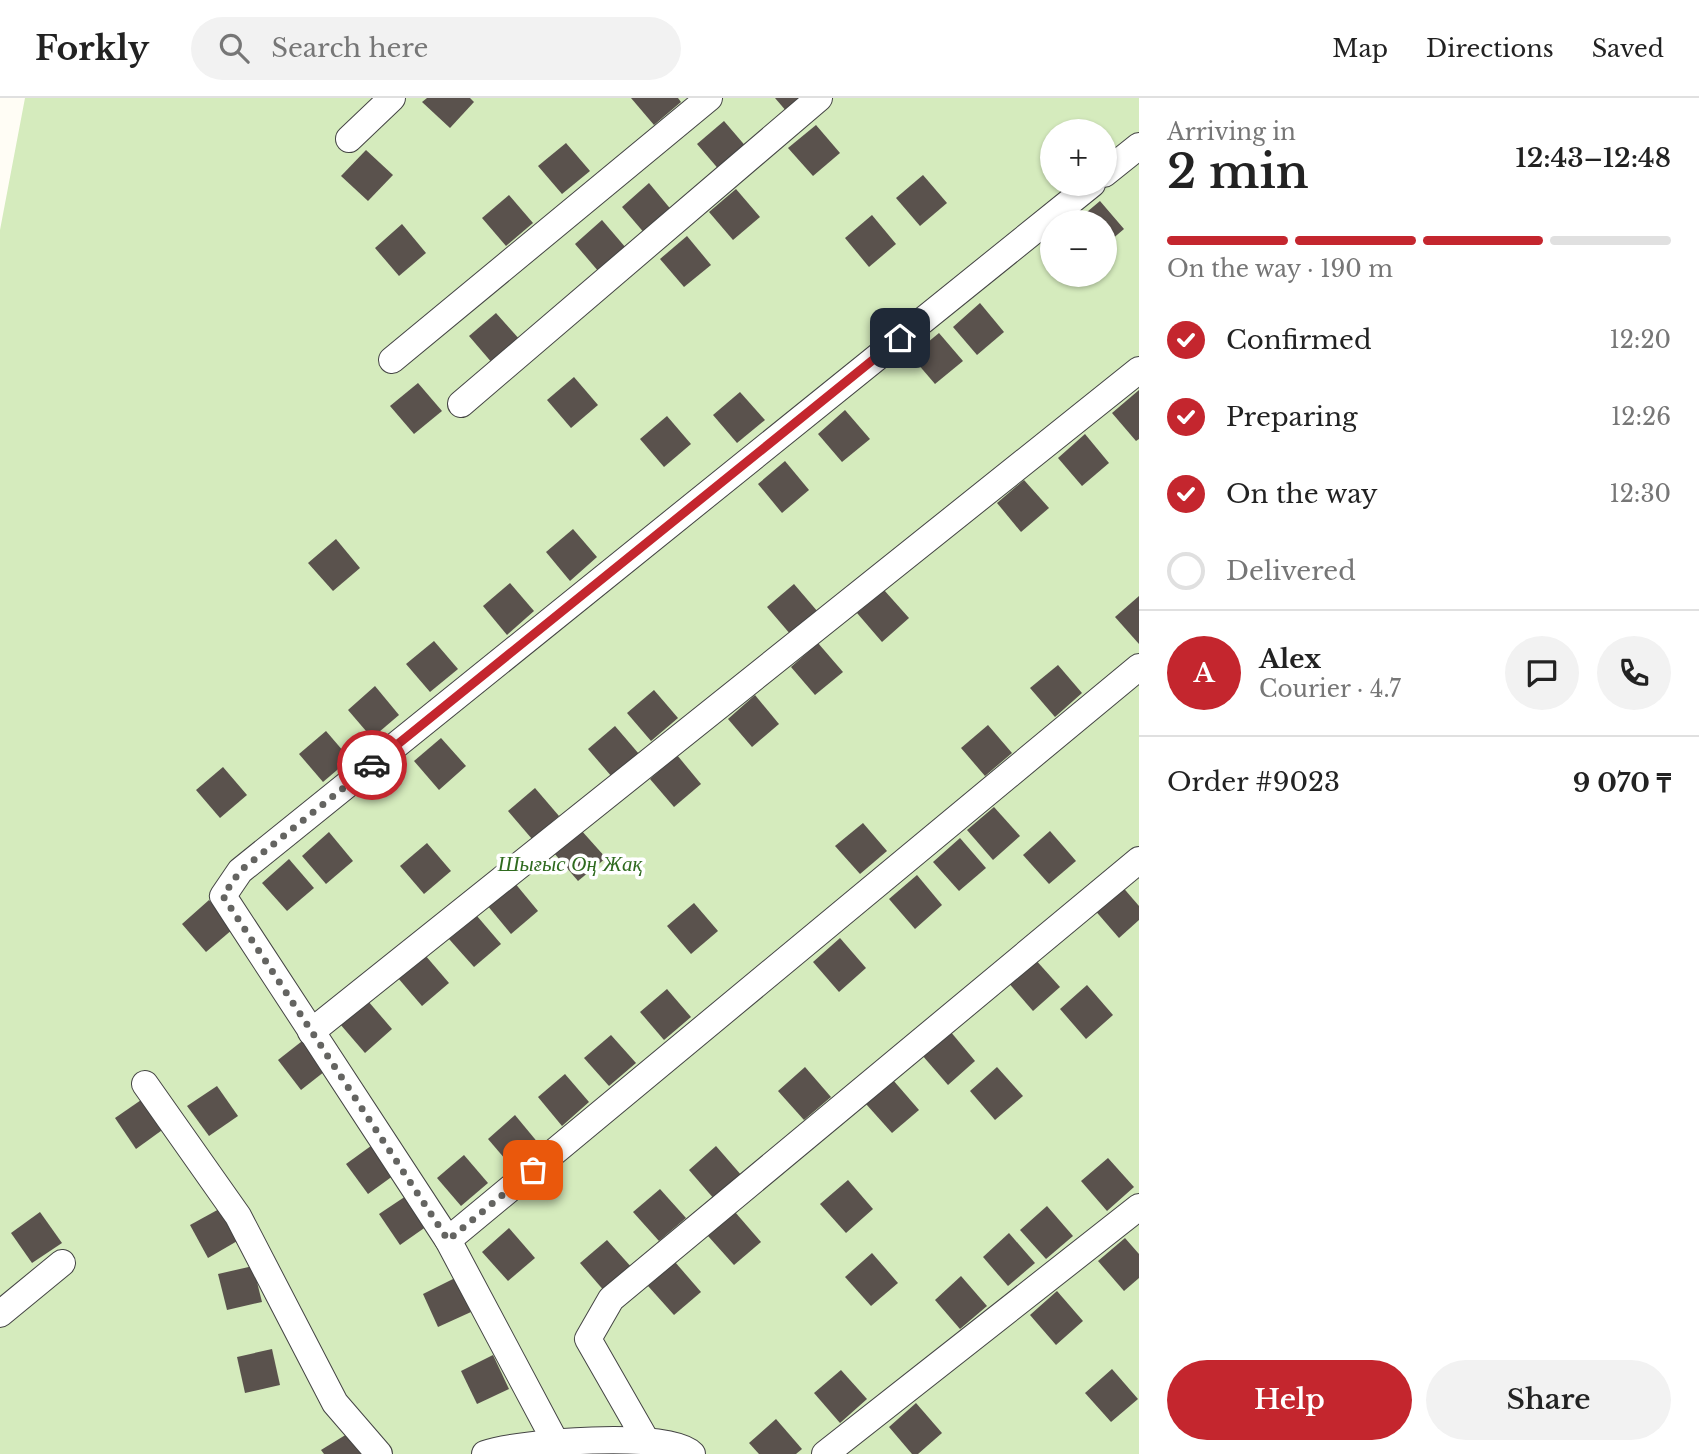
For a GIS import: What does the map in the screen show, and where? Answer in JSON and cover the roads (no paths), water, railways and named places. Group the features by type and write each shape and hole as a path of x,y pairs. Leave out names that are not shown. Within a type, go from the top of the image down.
{"street":[{"path":"349,139 392,98"},
{"path":"393,360 709,98"},
{"path":"461,404 819,98"},
{"path":"1117,164 1139,146"},
{"path":"556,1448 448,1240 223,896 240,871 1077,196"},
{"path":"311,1031 1139,370"},
{"path":"448,1240 1139,667"},
{"path":"648,1442 589,1339 611,1299 1139,860"},
{"path":"145,1084 238,1216 335,1403 379,1454"},
{"path":"825,1454 1078,1258 1139,1206"},
{"path":"0,1314 62,1263"},
{"path":"485,1454 505,1447 556,1448 648,1442 685,1447 692,1454"}],"park label":[{"name":"Шығыс Оң Жақ","path":"570,864"}]}
